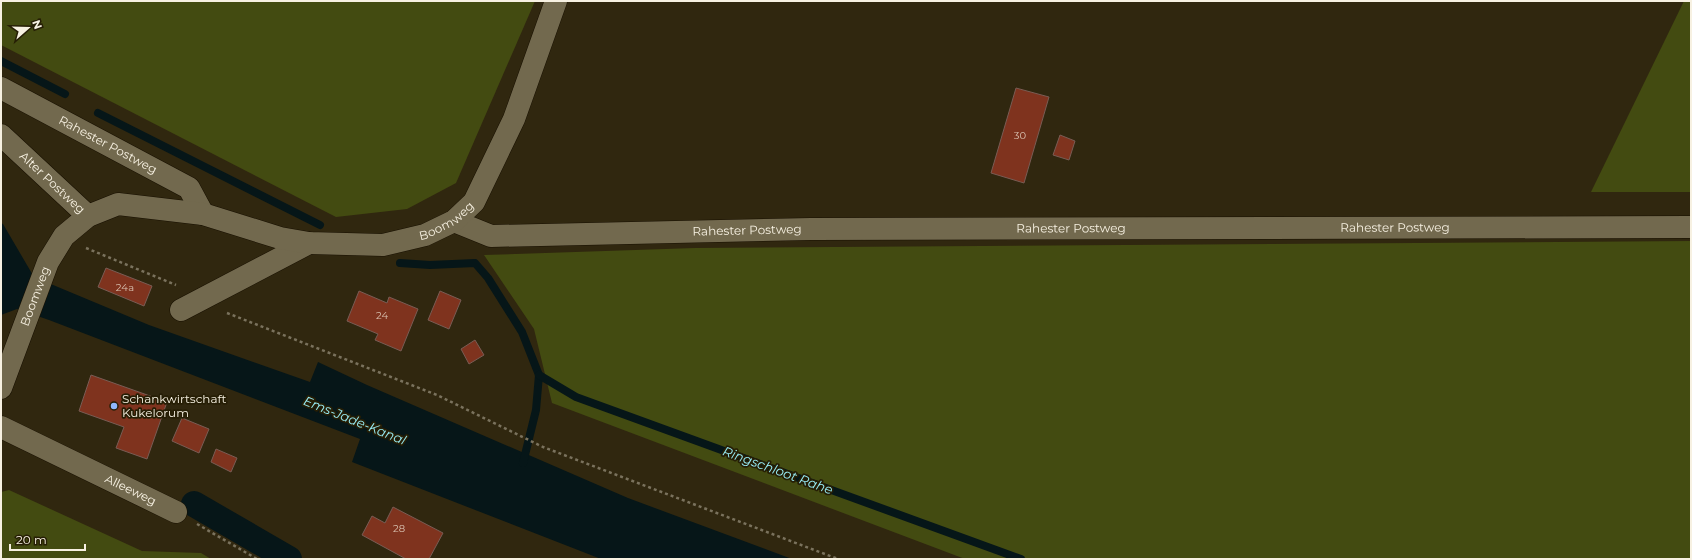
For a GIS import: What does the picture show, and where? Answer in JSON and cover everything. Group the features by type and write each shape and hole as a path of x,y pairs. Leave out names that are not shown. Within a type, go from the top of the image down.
{"street":[{"name":"Boomweg","path":"203,214 280,238 310,243 383,245 425,235 454,222 474,202 514,120 556,1"},
{"name":"Rahester Postweg","path":"1,88 188,188 203,214"},
{"name":"Alter Postweg","path":"1,135 88,216 118,204 203,214"},
{"name":"Boomweg","path":"1,388 48,262 64,236 88,216"},
{"name":"Rahester Postweg","path":"454,222 491,236 811,229 1691,227"},
{"path":"181,310 310,243"},
{"name":"Alleeweg","path":"1,427 176,512"}],"path":[{"path":"64,236 93,252 192,292 212,308 437,395 543,447 838,559"},
{"path":"176,512 256,559"}],"green space":[{"path":"1,1 535,1 456,183 407,209 336,217 1,45"},
{"path":"1684,1 1691,1 1691,192 1591,192"},
{"path":"1691,241 1691,559 965,559 552,403 534,329 484,255 695,248"},
{"path":"9,490 142,551 201,553 211,559 1,559 1,492"}],"water":[{"name":"Ems-Jade-Kanal","path":"1,223 34,277 149,325 310,382 318,362 367,385 628,498 792,559 601,559 352,462 360,439 49,320 17,309 1,315"}],"building":[{"path":"1016,88 1049,97 1024,183 991,173"},
{"path":"1060,135 1075,141 1069,160 1053,155"},
{"path":"106,268 152,286 144,306 98,287"},
{"path":"359,291 387,303 389,297 418,309 401,351 375,340 378,334 347,321"},
{"path":"440,291 461,300 449,329 428,320"},
{"path":"475,340 484,355 469,364 461,349"},
{"path":"91,375 167,402 147,459 116,448 124,427 79,411"},
{"path":"182,418 209,429 199,453 172,441"},
{"path":"216,449 237,458 231,472 211,462"},
{"path":"393,507 443,533 429,559 406,559 362,535 372,516 385,523"}],"waterway":[{"path":"1,61 65,94"},
{"path":"98,113 320,225"},
{"path":"400,263 430,265 475,263 488,278 522,332 539,375 536,410 523,463"},
{"name":"Ringschloot Rahe","path":"539,375 576,397 1021,559"},
{"path":"194,504 289,559"}],"place":[{"name":"Schankwirtschaft Kukelorum","path":"114,406"}]}
